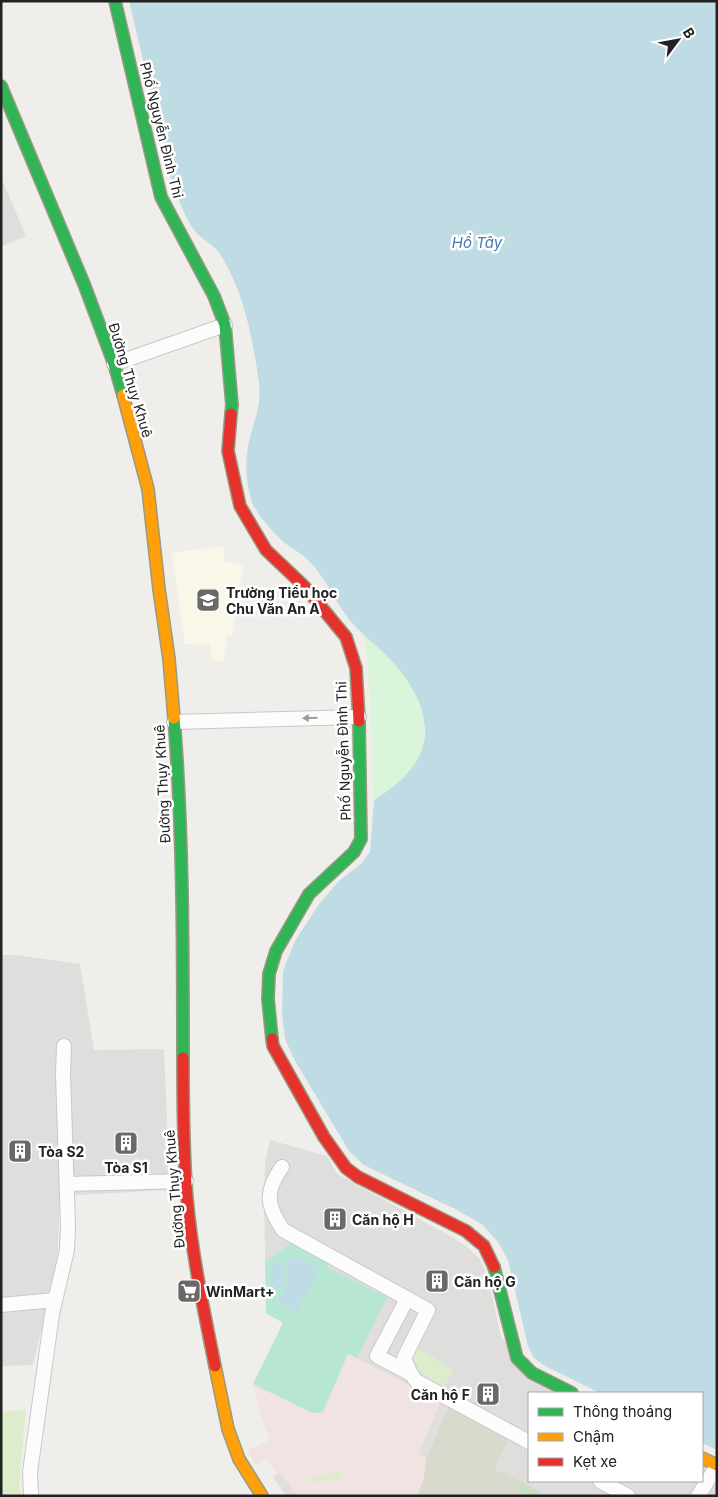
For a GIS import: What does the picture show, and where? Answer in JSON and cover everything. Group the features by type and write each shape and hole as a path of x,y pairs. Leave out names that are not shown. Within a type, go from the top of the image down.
{"street":[{"name":"Phố Nguyễn Đình Thi","path":"115,1 161,197 214,296 226,325 232,406 228,450 240,506 266,550 304,586 346,637 356,668 359,717 361,839 354,852 309,894 276,951 268,974 270,1026 273,1046 324,1137 346,1168 358,1177 466,1231 484,1246 494,1266 517,1358 532,1373 570,1392"},
{"name":"Đường Thụy Khuê","path":"1,86 84,284 114,364 148,489 169,659 174,722 180,840 183,959 183,1124 186,1181 198,1276 228,1429 239,1459 262,1496"},
{"path":"114,364 226,325"},
{"path":"174,722 359,717"},
{"path":"31,1496 30,1472 55,1300 67,1250 64,1046"},
{"path":"282,1167 273,1180 268,1197 273,1216 283,1230 428,1310 404,1358 416,1381 528,1441"},
{"path":"66,1184 186,1181"},
{"path":"407,1299 377,1356 411,1374"},
{"path":"1,1305 55,1300"},
{"path":"698,1496 717,1466 703,1459"},
{"path":"602,1482 628,1496"}],"shaded area":[{"path":"1,177 26,236 2,246 1,244"},
{"name":"Trường Tiểu học Chu Văn An A","path":"223,546 225,562 243,565 232,636 227,636 224,662 211,660 210,645 185,644 172,553"},
{"path":"1,955 16,955 80,964 94,1050 164,1049 170,1190 60,1196 57,1267 33,1365 1,1366"},
{"path":"270,1140 327,1156 337,1174 452,1237 466,1246 480,1259 489,1282 501,1337 553,1392 528,1392 528,1482 703,1482 703,1466 717,1473 717,1496 547,1496 495,1469 509,1439 449,1405 266,1313 265,1161"},
{"path":"283,1322 449,1405 426,1458 425,1478 417,1496 286,1496 273,1477 277,1474 267,1459 255,1465 247,1450 270,1440 261,1416 253,1384"},
{"path":"441,1401 449,1405 426,1458 418,1455"},
{"path":"449,1405 509,1439 495,1469 520,1481 519,1496 417,1496 424,1478 426,1458"},
{"path":"280,1472 298,1496 286,1496 273,1477"}],"green space":[{"path":"364,634 407,678 418,697 424,718 421,751 416,761 398,783 374,800 368,664"},
{"path":"293,1243 330,1260 327,1267 387,1297 357,1358 348,1354 323,1412 312,1413 253,1384 283,1323 266,1313 265,1261"},
{"path":"417,1348 454,1369 444,1387 416,1371 411,1360"},
{"path":"26,1409 19,1484 21,1496 1,1496 1,1413"},
{"path":"339,1471 344,1479 305,1483 321,1475"},
{"path":"520,1481 547,1496 519,1496"}],"water":[{"name":"Hồ Tây","path":"129,1 717,1 717,1450 703,1443 703,1392 598,1392 545,1366 534,1358 528,1346 508,1260 498,1242 483,1225 459,1211 364,1165 349,1151 294,1059 285,1039 282,1014 283,971 295,941 319,904 339,881 362,863 370,852 374,800 397,784 416,762 422,749 425,735 424,721 416,695 409,682 387,656 348,618 314,567 265,523 253,505 247,482 246,459 260,392 257,366 246,316 235,284 220,254 191,226 173,187"},
{"path":"287,1258 299,1258 320,1267 296,1313 279,1304 289,1280"},
{"path":"283,1260 286,1275 285,1283 280,1290 272,1283 270,1274 273,1265"}],"traffic: fast":[{"path":"115,1 161,197 214,296 225,325 232,405 231,414"},
{"path":"1,86 84,284 114,364 123,395"},
{"path":"174,718 181,845 183,1058"},
{"path":"272,1039 268,999 269,974 276,951 309,894 354,852 361,839 359,721"},
{"path":"494,1267 517,1358 532,1373 570,1392"}],"traffic: slow":[{"path":"123,395 148,489 169,659 174,718"},
{"path":"215,1366 228,1429 239,1459 262,1496"},
{"path":"703,1458 717,1465"}],"traffic: jam":[{"path":"231,414 228,451 240,506 266,550 304,586 346,637 356,668 359,721"},
{"path":"272,1039 273,1046 324,1137 346,1168 358,1177 466,1231 484,1246 494,1267"},
{"path":"183,1058 184,1145 189,1219 215,1366"}],"place":[{"name":"Trường Tiểu học Chu Văn An A","path":"208,600"},
{"name":"Tòa S1","path":"126,1143"},
{"name":"Tòa S2","path":"20,1151"},
{"name":"Căn hộ H","path":"335,1219"},
{"name":"Căn hộ G","path":"437,1281"},
{"name":"WinMart+","path":"189,1291"},
{"name":"Căn hộ F","path":"488,1394"}]}
